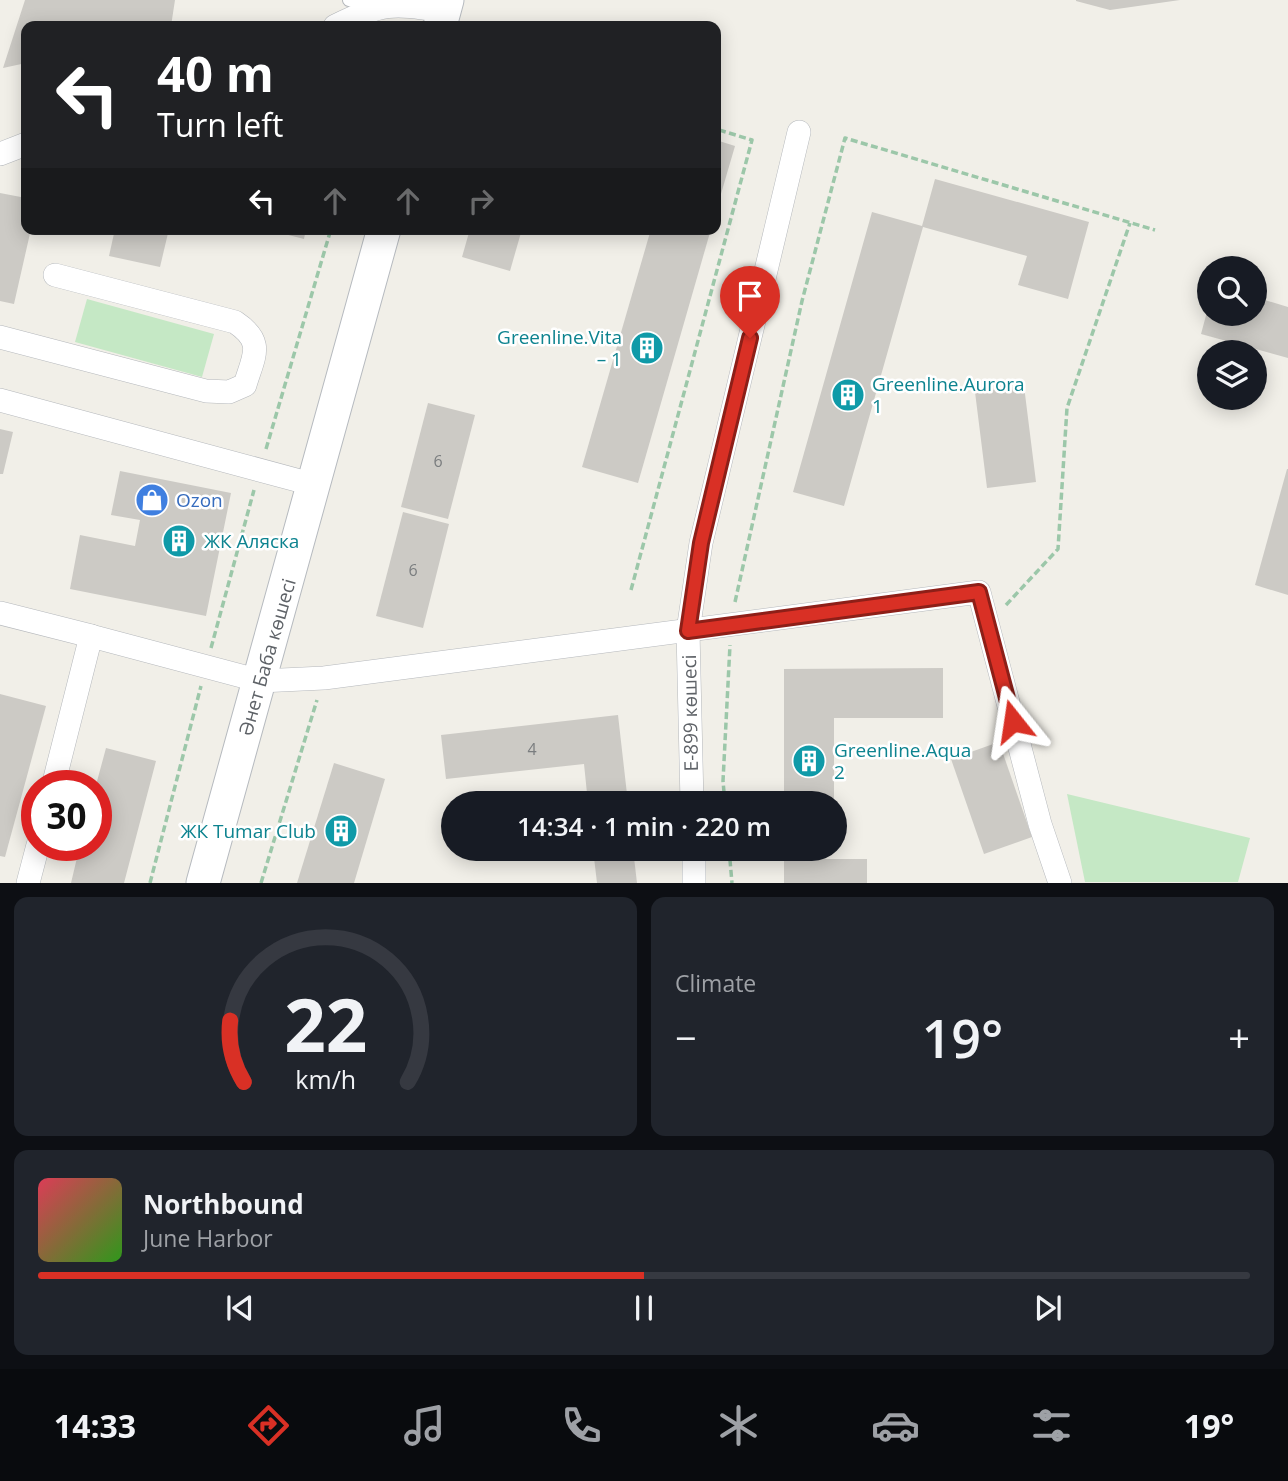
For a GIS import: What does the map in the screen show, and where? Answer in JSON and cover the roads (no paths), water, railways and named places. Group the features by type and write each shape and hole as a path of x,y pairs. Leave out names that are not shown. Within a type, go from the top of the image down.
{"street":[{"path":"345,21 374,7 398,5 444,13"},
{"name":"Е-899 көшесі","path":"692,791 688,631 701,543 799,132"},
{"path":"0,154 21,146"},
{"name":"Әнет Баба көшесі","path":"203,883 382,235"},
{"path":"0,337 206,391 229,392 245,385 256,346 251,332 235,322 55,275"},
{"path":"0,400 314,485"},
{"path":"0,613 260,681 324,678 979,592 1040,824 1060,883"},
{"path":"57,770 91,636"},
{"path":"28,883 33,861"},
{"path":"694,861 694,883"}],"lane":[{"path":"349,0 374,7"}],"place":[{"name":"Greenline.Vita – 1","path":"647,348"},
{"name":"Greenline.Aurora 1","path":"848,395"},
{"name":"Ozon","path":"152,500"},
{"name":"ЖК Аляска","path":"179,541"},
{"name":"Greenline.Aqua 2","path":"809,761"},
{"name":"ЖК Tumar Club","path":"341,831"}]}
